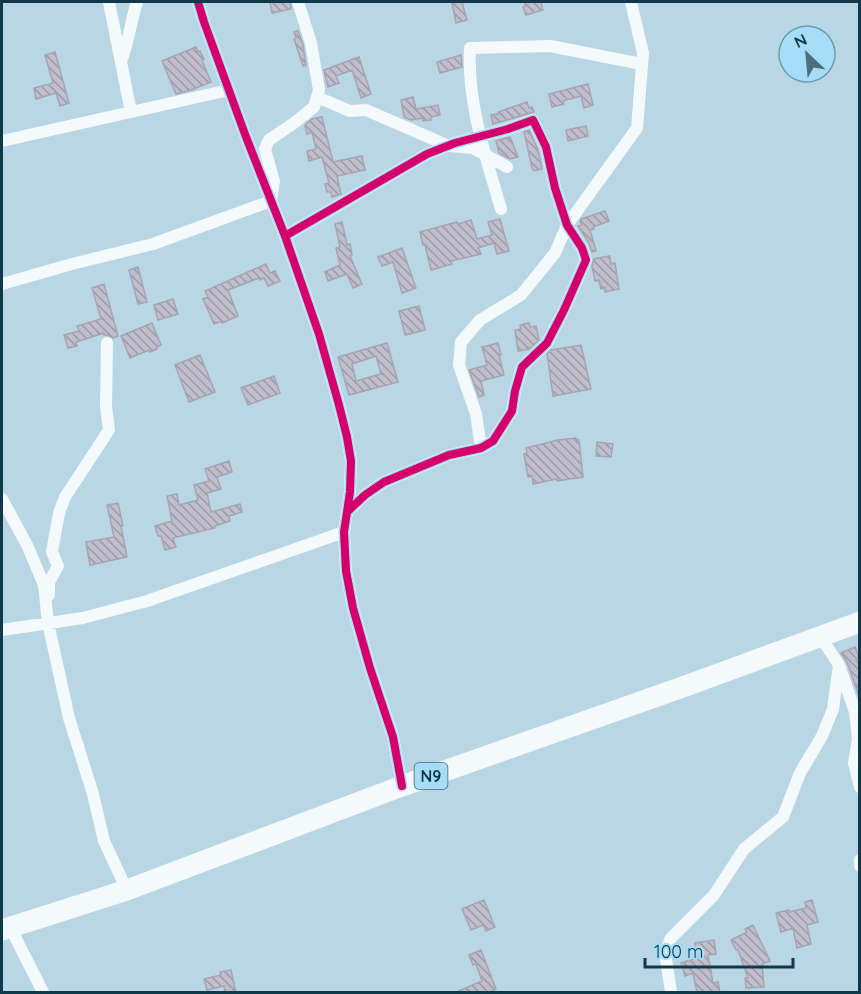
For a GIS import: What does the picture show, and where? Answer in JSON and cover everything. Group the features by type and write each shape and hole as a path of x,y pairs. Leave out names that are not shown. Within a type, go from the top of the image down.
{"highway":[{"name":"N9","path":"6,929 127,890 402,786 860,622"}],"street":[{"path":"109,2 131,112"},
{"path":"121,60 128,42 137,2"},
{"path":"198,2 285,236 319,334 339,405 351,461 348,511 344,532 346,571 353,608 393,737 402,786"},
{"path":"271,201 274,181 265,149 269,140 314,106 319,90 311,43 298,2"},
{"path":"481,448 476,414 459,364 461,342 480,320 521,295 555,253 567,225 637,128 643,53 631,2"},
{"path":"501,209 485,155 472,96 469,69 470,48 550,46 642,64"},
{"path":"2,141 229,90"},
{"path":"317,97 350,111 366,110 449,146 473,148 507,166"},
{"path":"285,236 427,154 533,120 546,147 555,188 567,225 582,248 586,260 547,343 522,367 512,411 493,441 481,448 449,455 384,482 364,495 348,511"},
{"path":"2,284 153,244 271,201"},
{"path":"48,623 49,582 58,566 52,552 59,513 65,497 108,430 107,343"},
{"path":"2,500 27,544 44,585 48,623 69,718 93,794 104,841 127,890"},
{"path":"2,630 83,618 147,601 344,532"},
{"path":"820,636 839,665 855,712 858,739 854,763 860,787"},
{"path":"671,993 665,953 671,938 714,896 744,849 783,817 801,773 822,736 833,708 839,665"},
{"path":"860,860 860,866"},
{"path":"6,929 43,993"}],"building":[{"path":"270,2 290,2 291,9 272,13"},
{"path":"462,2 467,20 456,23 452,3"},
{"path":"524,2 541,2 543,10 526,15"},
{"path":"298,31 306,66 303,66 294,39 296,38 294,32"},
{"path":"196,47 204,59 202,60 211,82 176,94 162,61"},
{"path":"55,52 69,103 60,106 56,93 36,99 34,88 53,83 45,55"},
{"path":"461,55 462,67 440,73 437,62"},
{"path":"359,57 371,94 361,98 352,70 336,76 339,83 328,87 324,70"},
{"path":"588,84 593,105 584,108 581,96 552,107 549,94"},
{"path":"413,97 416,109 438,105 440,115 423,121 423,118 411,120 404,117 401,100"},
{"path":"527,102 529,108 532,107 534,112 493,124 491,115"},
{"path":"322,117 333,162 362,156 365,170 337,176 341,194 332,197 331,192 327,192 325,184 329,183 322,157 309,161 307,151 316,149 312,132 307,134 305,125 312,119"},
{"path":"586,126 588,136 568,141 566,130"},
{"path":"529,130 538,150 542,169 534,171 524,132"},
{"path":"510,137 518,157 510,159 499,153 496,141"},
{"path":"605,211 609,221 590,230 596,251 592,252 578,226 582,225 581,219"},
{"path":"500,219 509,251 497,254 494,243 478,248 481,254 451,261 452,264 431,270 420,232 471,220 477,239 492,235 488,222"},
{"path":"342,222 347,245 350,244 352,255 350,256 362,284 353,288 347,274 328,281 325,272 340,265 336,248 340,247 335,224"},
{"path":"402,248 416,288 402,293 393,262 382,266 378,257"},
{"path":"610,256 611,264 615,263 619,289 605,292 605,288 601,289 599,280 595,281 592,266 594,259"},
{"path":"266,264 270,273 275,271 280,281 268,286 264,278 260,280 259,278 228,290 238,316 214,324 203,299 208,297 205,291"},
{"path":"138,267 147,302 138,304 129,270"},
{"path":"104,284 118,336 113,338 104,333 76,342 77,346 68,348 64,335 79,331 77,326 101,319 92,288"},
{"path":"173,299 178,314 158,320 154,305"},
{"path":"419,306 425,330 405,335 399,311"},
{"path":"152,323 161,345 150,352 149,350 130,358 121,336"},
{"path":"529,323 530,327 536,326 539,340 529,349 518,351 515,330 521,329 520,325"},
{"path":"387,343 398,382 349,395 338,357","holes":["376,356 381,374 356,381 352,364"]},
{"path":"498,343 504,375 481,381 484,395 479,397 469,370 487,365 482,347"},
{"path":"581,345 591,389 553,396 547,354 551,350"},
{"path":"200,355 215,392 189,402 175,365"},
{"path":"274,376 280,393 248,405 241,388"},
{"path":"576,438 579,440 583,477 533,484 532,476 528,477 524,454 527,453 526,448"},
{"path":"597,442 613,444 611,457 596,456"},
{"path":"229,461 232,472 217,477 221,489 207,493 211,512 240,504 242,512 229,516 230,521 215,526 215,528 173,538 176,547 165,550 155,526 172,521 167,496 177,494 179,505 198,500 194,485 209,481 205,469"},
{"path":"118,503 127,557 90,565 86,542 114,537 107,505"},
{"path":"855,647 859,658 856,659 860,668 859,696 847,662 841,653"},
{"path":"484,900 495,927 486,931 483,925 471,930 462,909"},
{"path":"812,900 818,922 807,925 811,944 797,948 793,928 781,932 776,913 806,908 805,902"},
{"path":"753,925 770,961 762,964 764,987 746,988 745,978 748,978 738,950 731,940 747,932 745,929"},
{"path":"714,940 716,954 708,955 713,983 718,982 720,993 697,993 693,973 685,976 681,963 697,958 695,943"},
{"path":"481,950 496,989 487,993 454,993 482,981 476,964 473,965 469,955"},
{"path":"231,970 236,993 225,993 224,986 207,990 204,979"}],"cycle path":[{"path":"198,2 246,137 285,236 319,334 339,405 351,461 350,492 344,532 346,571 353,608 393,737 402,786"},
{"path":"285,236 427,154 455,143 533,120 546,147 555,188 567,225 582,248 586,260 547,343 522,367 512,411 493,441 481,448 449,455 384,482 348,511"}]}
